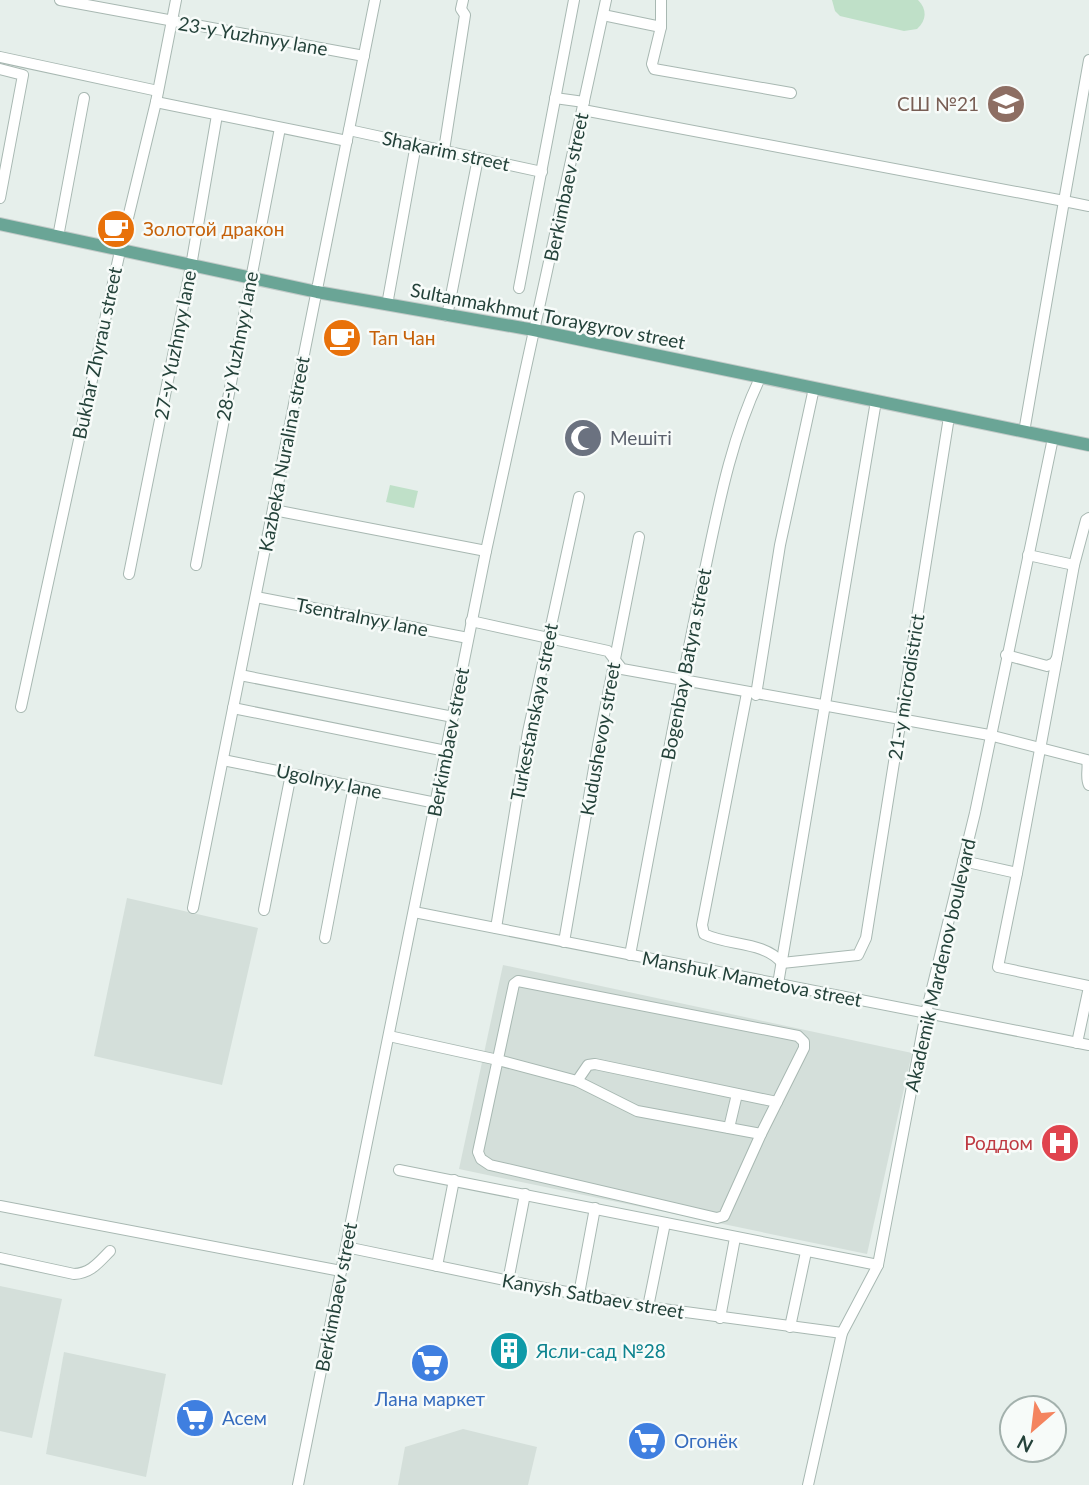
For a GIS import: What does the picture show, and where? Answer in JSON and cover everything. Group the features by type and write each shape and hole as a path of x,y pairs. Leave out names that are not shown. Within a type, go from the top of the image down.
{"main road":[{"name":"Sultanmakhmut Toraygyrov street","path":"0,224 317,292 534,330 1089,445"}],"street":[{"name":"23-y Yuzhnyy lane","path":"60,0 364,56"},
{"name":"Bukhar Zhyrau street","path":"21,707 120,251 157,97 176,0"},
{"name":"Kazbeka Nuralina street","path":"194,908 374,0"},
{"path":"444,150 465,15 461,9 463,0"},
{"path":"519,288 574,0"},
{"name":"Berkimbaev street","path":"298,1485 471,621 606,0"},
{"path":"661,0 661,27 652,64 654,69 791,93"},
{"path":"603,15 661,27"},
{"name":"Shakarim street","path":"0,57 217,115 280,128 416,144 542,172"},
{"path":"1024,432 1065,196 1085,105 1089,60"},
{"path":"0,69 23,75 0,198"},
{"path":"555,97 583,106 1065,196 1089,206"},
{"path":"58,237 84,98"},
{"name":"27-y Yuzhnyy lane","path":"129,574 191,266 217,115"},
{"name":"28-y Yuzhnyy lane","path":"197,565 280,128"},
{"path":"387,305 416,144"},
{"path":"447,316 478,158"},
{"name":"Bogenbay Batyra street","path":"630,955 682,680 736,436 760,377"},
{"path":"782,963 775,956 747,945 704,934 702,925 814,388"},
{"path":"778,984 876,401"},
{"name":"21-y microdistrict","path":"782,963 858,955 866,938 949,417"},
{"name":"Akademik Mardenov boulevard","path":"808,1485 842,1333 878,1265 926,1013 963,861 1053,438"},
{"name":"Turkestanskaya street","path":"495,928 528,732 579,497"},
{"path":"274,510 486,551"},
{"path":"1077,1043 1088,986 998,967 1074,565 1086,520 1089,518"},
{"name":"Kudushevoy street","path":"564,942 639,537"},
{"path":"1028,555 1074,565"},
{"name":"Tsentralnyy lane","path":"256,597 468,638"},
{"path":"471,621 608,651 622,669 989,736 1087,760 1086,779 1089,785"},
{"path":"1006,655 1047,666 1057,658"},
{"path":"240,675 453,717"},
{"path":"233,708 446,751"},
{"name":"Ugolnyy lane","path":"223,760 436,803"},
{"path":"264,910 291,774"},
{"path":"325,938 354,786"},
{"path":"963,861 1017,873"},
{"name":"Manshuk Mametova street","path":"414,912 1089,1045"},
{"path":"523,981 798,1036 804,1042 804,1048 777,1102 721,1219 490,1165 481,1159 478,1152 514,985 523,981"},
{"path":"389,1036 577,1081 636,1111 761,1134"},
{"path":"577,1081 588,1065 595,1064 777,1102"},
{"path":"729,1128 737,1094"},
{"path":"400,1170 878,1265"},
{"path":"437,1266 454,1180"},
{"path":"508,1281 525,1194"},
{"path":"0,1206 341,1271"},
{"path":"579,1294 595,1208"},
{"path":"648,1307 665,1223"},
{"path":"720,1318 736,1238"},
{"name":"Kanysh Satbaev street","path":"345,1247 648,1307 842,1333"},
{"path":"0,1258 74,1274 92,1269 110,1251"},
{"path":"790,1326 806,1252"}],"shaded area":[{"path":"127,898 258,928 222,1085 94,1056"},
{"path":"503,965 912,1053 867,1254 459,1169"},
{"path":"0,1286 62,1299 32,1438 0,1431"},
{"path":"64,1352 166,1374 146,1477 46,1454"},
{"path":"463,1429 537,1447 528,1485 398,1485 405,1447"}],"green space":[{"path":"832,0 918,0 925,15 917,29 904,31 840,16 835,11"},
{"path":"390,485 418,491 414,508 386,502"}],"place":[{"name":"СШ №21","path":"1006,104"},
{"name":"Золотой дракон","path":"116,229"},
{"name":"Тап Чан","path":"342,338"},
{"name":"Мешіті","path":"583,438"},
{"name":"Роддом","path":"1060,1143"},
{"name":"Ясли-сад №28","path":"509,1351"},
{"name":"Лана маркет","path":"430,1363"},
{"name":"Асем","path":"195,1418"},
{"name":"Огонёк","path":"647,1441"}]}
